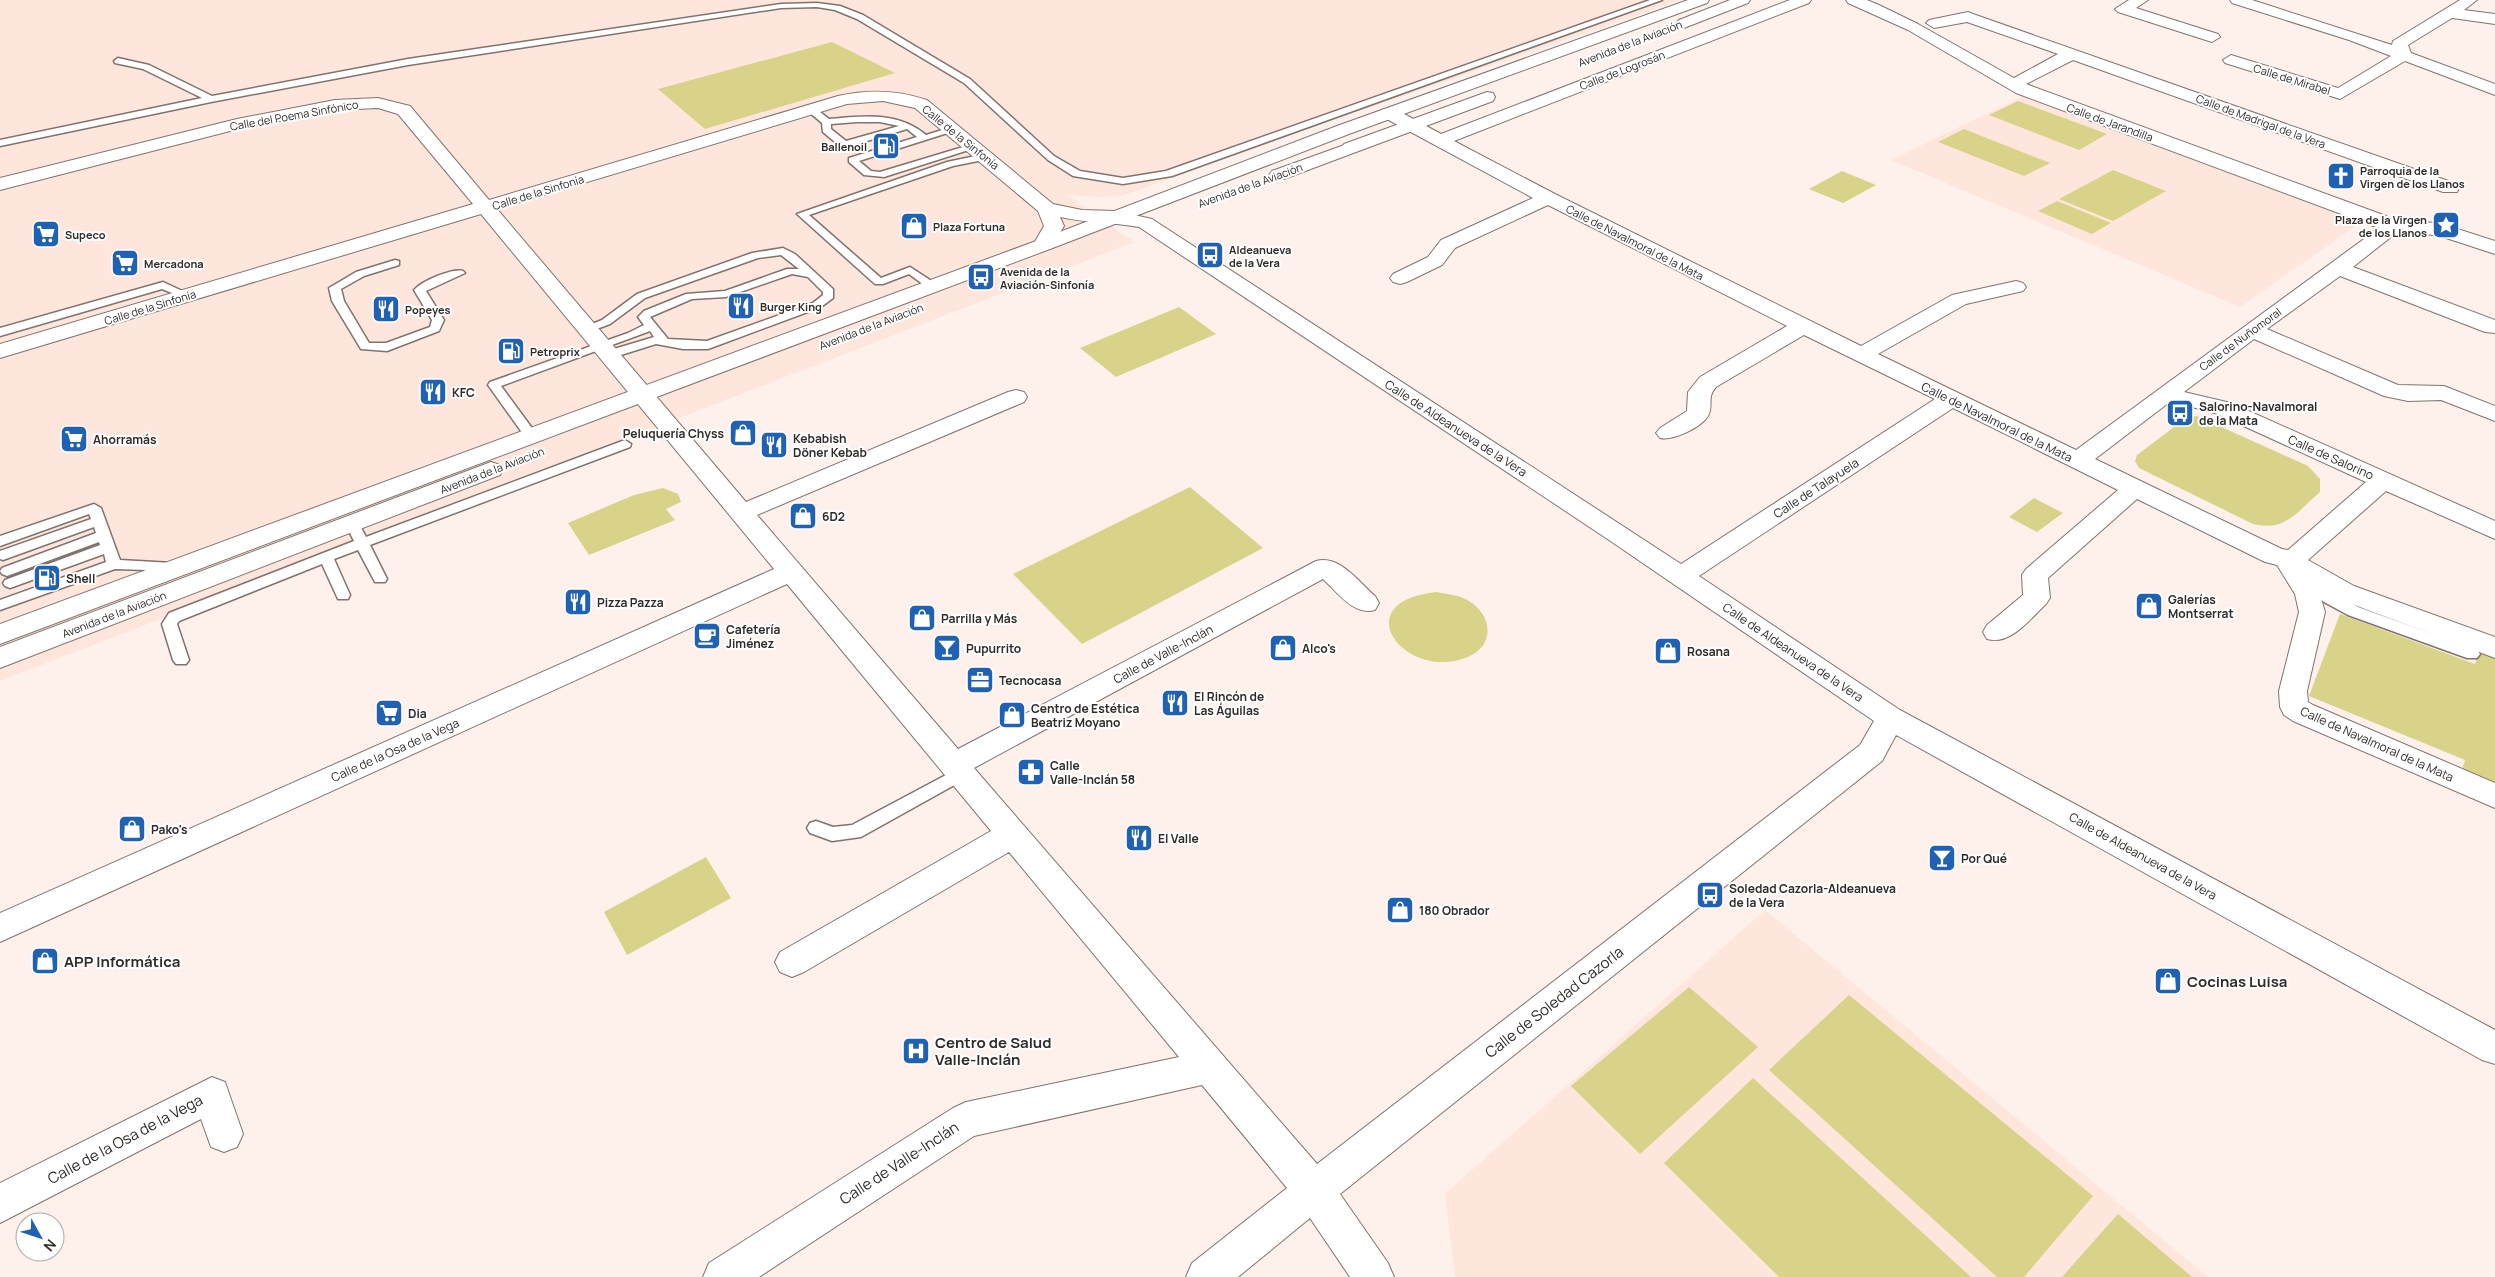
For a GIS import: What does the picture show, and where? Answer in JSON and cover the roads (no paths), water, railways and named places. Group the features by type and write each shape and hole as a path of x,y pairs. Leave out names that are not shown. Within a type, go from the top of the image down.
{"street":[{"name":"Avenida de la Aviación","path":"0,658 357,533 647,401 932,286 1388,113 1702,0"},
{"name":"Avenida de la Aviación","path":"1633,42 1743,0"},
{"name":"Calle de Logrosán","path":"1440,140 1804,0"},
{"name":"Calle de Jarandilla","path":"1853,0 1913,27 2022,89 2385,223"},
{"path":"2141,0 2123,9 2212,37"},
{"path":"2237,0 2401,50 2495,82"},
{"path":"2257,0 2286,4 2495,90"},
{"name":"Calle de Mirabel","path":"2231,60 2340,94 2449,13 2470,0"},
{"path":"2449,13 2495,19"},
{"name":"Calle de Madrigal de la Vera","path":"1934,23 1968,17 2450,188"},
{"path":"2020,81 2071,54"},
{"name":"Avenida de la Aviación","path":"1260,182 1504,91"},
{"name":"Calle de la Sinfonía","path":"0,351 812,110 865,96 885,94 906,98 921,104 1046,208 1082,216 1117,217"},
{"name":"Calle del Poema Sinfónico","path":"0,184 237,124 340,104 367,102 389,104 404,110 647,401"},
{"name":"Calle de Navalmoral de la Mata","path":"1388,113 1548,198 1950,400 2260,549 2294,568 2345,592 2484,651"},
{"name":"Avenida de la Aviación","path":"0,634 531,435 647,401 1234,191"},
{"path":"1400,278 1435,261 1448,244 1548,198"},
{"path":"1043,245 1054,226 1046,208"},
{"name":"Calle de Aldeanueva de la Vera","path":"1117,217 1145,223 1681,576 1890,718 2495,1048"},
{"path":"2385,223 2439,229 2495,248"},
{"name":"Calle de Nuñomoral","path":"2077,461 2162,396 2385,234 2385,223"},
{"path":"2338,268 2492,327 2495,326"},
{"path":"1861,355 1959,299 2016,287"},
{"path":"1668,433 1695,417 1698,410 1699,392 1708,382 1803,326"},
{"path":"2252,330 2392,391 2408,394 2444,393 2495,414"},
{"name":"Calle de Salorino","path":"2162,396 2198,400 2224,408 2495,531"},
{"path":"743,512 1016,397"},
{"name":"Calle de Talayuela","path":"1681,576 1950,400"},
{"path":"647,401 743,512 791,572 1314,1190 1374,1277"},
{"path":"2294,568 2298,556 2383,480"},
{"path":"1997,632 2037,598 2035,575 2134,489"},
{"name":"Calle de Valle-Inclán","path":"957,769 1325,568 1366,603"},
{"name":"Calle de Navalmoral de la Mata","path":"2294,568 2308,594 2312,612 2293,691 2294,707 2303,713 2495,796"},
{"name":"Calle de la Osa de la Vega","path":"0,928 791,572"},
{"name":"Calle de Soledad Cazorla","path":"1206,1277 1314,1190 1871,754 1890,718"},
{"path":"792,962 1013,834"},
{"name":"Calle de Valle-Inclán","path":"723,1277 966,1120 1210,1066"},
{"name":"Calle de la Osa de la Vega","path":"0,1204 212,1094 224,1134"}],"lane":[{"path":"0,143 210,99 408,62 781,6 817,5 836,8 860,17 968,81 1051,158 1077,174 1123,181 1168,174 1658,0"},
{"path":"118,61 146,67 210,99"},
{"path":"812,110 827,122 888,132"},
{"path":"827,122 866,119 893,121 908,126 924,138"},
{"path":"827,122 826,130 844,145 908,126"},
{"path":"890,160 904,156 924,138 952,130"},
{"path":"890,160 886,173 864,156 890,160 904,156 979,152"},
{"path":"932,286 910,270 879,282 802,214 951,164 979,152"},
{"path":"531,435 494,384 604,350 646,341 664,341 693,346 708,345 817,305 825,301 829,296 829,291 791,256 783,252 772,251 641,296 629,303 606,322 586,329"},
{"path":"394,263 360,274 335,288 338,301 365,346 387,347 435,329 438,320 420,290 428,284 459,273"},
{"path":"604,350 642,331 648,321 648,312 690,296 726,294 791,271 811,274"},
{"path":"4,328 162,285 187,296"},
{"path":"629,303 648,321 664,341"},
{"path":"180,660 169,624 171,620 326,557 357,533 625,444"},
{"path":"0,614 4,603 8,577 1,547 96,515 114,564"},
{"path":"357,533 380,579"},
{"path":"8,577 105,542"},
{"path":"326,557 343,595"},
{"path":"4,603 114,564 158,568 179,567"},
{"path":"2294,568 2316,595 2319,609 2319,620 2304,681 2303,695 2306,701 2326,713 2446,762"},
{"path":"816,828 832,834 855,832 957,769"}],"place":[{"name":"Ballenoil","path":"886,146"},
{"name":"Parroquia de la Virgen de los Llanos","path":"2341,176"},
{"name":"Plaza de la Virgen de los Llanos","path":"2446,225"},
{"name":"Plaza Fortuna","path":"914,226"},
{"name":"Supeco","path":"46,234"},
{"name":"Aldeanueva de la Vera","path":"1210,255"},
{"name":"Mercadona","path":"125,263"},
{"name":"Avenida de la Aviación-Sinfonía","path":"981,277"},
{"name":"Burger King","path":"741,306"},
{"name":"Popeyes","path":"386,309"},
{"name":"Petroprix","path":"511,351"},
{"name":"KFC","path":"433,392"},
{"name":"Salorino-Navalmoral de la Mata","path":"2180,413"},
{"name":"Peluquería Chyss","path":"743,433"},
{"name":"Ahorramás","path":"74,439"},
{"name":"Kebabish Döner Kebab","path":"774,445"},
{"name":"6D2","path":"803,516"},
{"name":"Shell","path":"47,578"},
{"name":"Pizza Pazza","path":"578,602"},
{"name":"Galerías Montserrat","path":"2149,606"},
{"name":"Parrilla y Más","path":"922,618"},
{"name":"Cafetería Jiménez","path":"707,636"},
{"name":"Pupurrito","path":"947,648"},
{"name":"Alco's","path":"1283,648"},
{"name":"Rosana","path":"1668,651"},
{"name":"Tecnocasa","path":"980,680"},
{"name":"El Rincón de Las Águilas","path":"1175,703"},
{"name":"Dia","path":"389,713"},
{"name":"Centro de Estética Beatriz Moyano","path":"1012,715"},
{"name":"Calle Valle-Inclán 58","path":"1031,772"},
{"name":"Pako's","path":"132,829"},
{"name":"El Valle","path":"1139,838"},
{"name":"Por Qué","path":"1942,858"},
{"name":"Soledad Cazorla-Aldeanueva de la Vera","path":"1710,895"},
{"name":"180 Obrador","path":"1400,910"},
{"name":"APP Informática","path":"45,961"},
{"name":"Cocinas Luisa","path":"2168,981"},
{"name":"Centro de Salud Valle-Inclán","path":"916,1051"}]}
